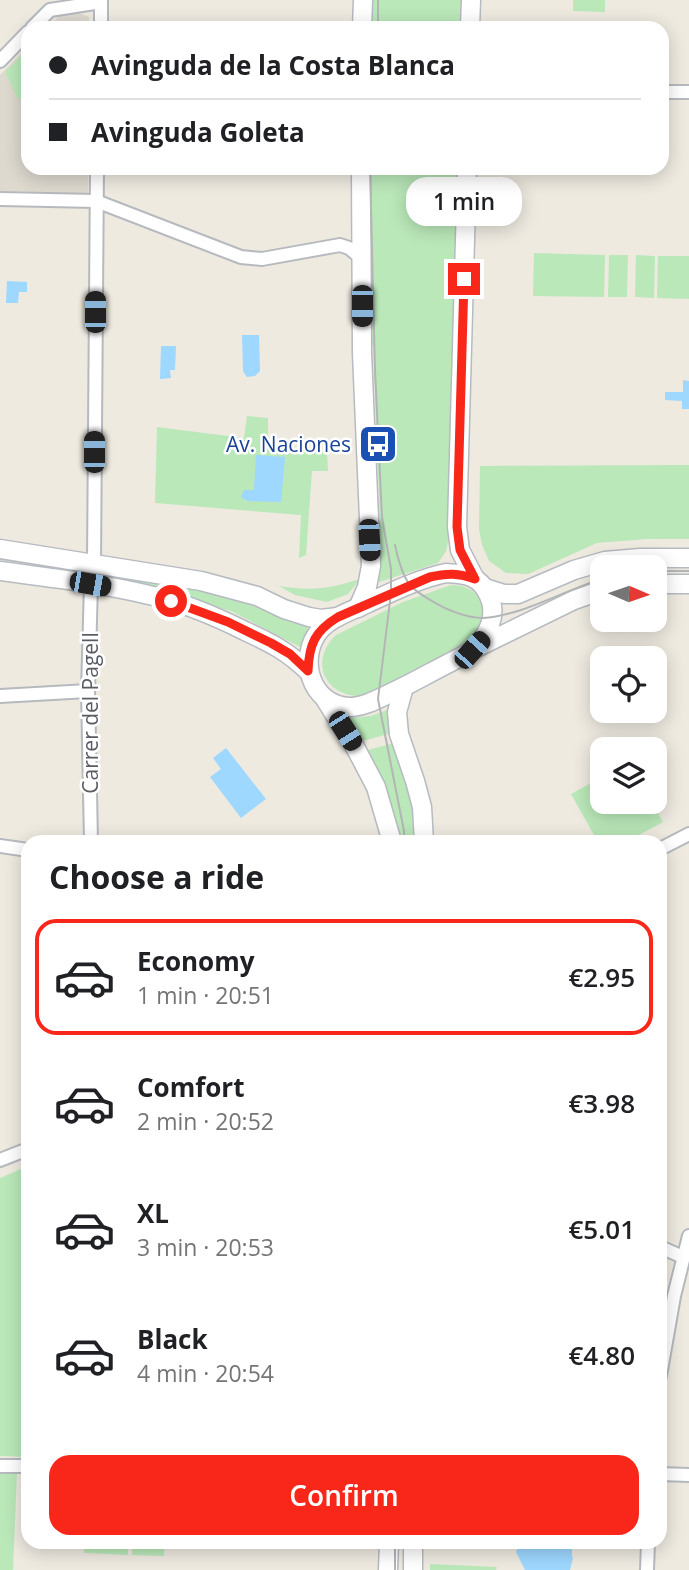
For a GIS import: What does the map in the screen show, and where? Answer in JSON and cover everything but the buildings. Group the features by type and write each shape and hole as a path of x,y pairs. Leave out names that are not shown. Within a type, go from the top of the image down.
{"main road":[{"path":"362,21 363,0"},
{"path":"470,21 471,0"},
{"path":"358,608 367,587 371,566 362,353 361,175"},
{"path":"467,175 457,527 460,550 492,602 493,617 486,635 472,650"},
{"path":"0,549 201,581 257,596 309,617 338,617"},
{"path":"308,671 310,647 326,625 338,617 430,577 461,573 504,594 518,594 574,570 606,561 689,558"},
{"path":"0,571 151,595 228,622 290,654 308,671 314,686 326,699 355,747 376,787 390,835"},
{"path":"667,584 689,584"},
{"path":"326,699 338,705 361,706 590,594"},
{"path":"404,687 397,712 399,734 422,807 424,835"},
{"path":"388,1570 389,1549"},
{"path":"413,1549 413,1570"}],"street":[{"path":"39,21 50,9 101,1 101,21"},
{"path":"0,61 21,40"},
{"path":"669,92 689,92"},
{"path":"93,563 97,175"},
{"path":"0,199 96,201 241,257 262,259 340,245 349,248 362,259"},
{"path":"340,245 353,234 361,218"},
{"name":"Carrer del Pagell","path":"90,584 88,691 91,835"},
{"path":"0,696 88,691"},
{"path":"667,845 689,834"},
{"path":"0,846 21,849"},
{"path":"0,1160 21,1152"},
{"path":"667,1336 689,1236"},
{"path":"667,1250 683,1256"},
{"path":"0,1466 21,1466"},
{"path":"667,1474 689,1475"},
{"path":"647,1570 648,1549"}],"shaded area":[{"path":"73,10 89,17 89,21 54,21 62,13"},
{"path":"21,54 21,175 88,175 88,194 0,191 0,75"}],"green space":[{"path":"368,0 463,0 462,21 367,21"},
{"path":"573,0 605,0 605,12 573,11"},
{"path":"21,56 21,100 18,99 5,72"},
{"path":"365,175 458,175 449,538 446,551 438,563 379,582 375,522 380,522 373,346 369,345"},
{"path":"534,253 605,255 604,297 533,296"},
{"path":"609,255 628,255 627,297 608,297"},
{"path":"636,255 655,256 654,298 635,297"},
{"path":"658,256 689,256 689,299 657,298"},
{"path":"247,416 268,418 268,449 327,452 328,471 312,471 306,555 299,558 301,515 155,503 157,427 244,438"},
{"path":"689,465 689,539 597,543 528,574 506,573 489,561 482,545 479,529 480,466"},
{"path":"90,570 210,591 309,625 300,647 231,611 86,576"},
{"path":"360,579 348,594 327,602 295,595 279,586 320,588"},
{"path":"451,585 471,590 482,605 482,623 470,640 365,696 340,692 331,685 322,667 323,657 327,646 336,635 403,602"},
{"path":"393,708 392,733 359,742 347,718 371,716"},
{"path":"394,743 411,788 418,835 395,835 364,751"},
{"path":"590,784 590,814 659,814 663,822 639,835 594,835 571,794"},
{"path":"21,1169 21,1457 0,1456 0,1178"},
{"path":"0,1473 17,1473 13,1570 0,1570"},
{"path":"84,1549 128,1549 128,1555 84,1553"},
{"path":"132,1549 164,1549 164,1556 132,1555"},
{"path":"430,1564 497,1567 496,1570 430,1570"}],"water":[{"path":"7,281 27,282 27,292 19,292 18,303 6,303"},
{"path":"242,335 259,335 260,371 255,376 247,377 243,371"},
{"path":"161,346 176,346 175,370 170,370 171,378 160,379"},
{"path":"683,380 689,381 689,409 682,409 682,401 665,400 665,392 683,392"},
{"path":"256,455 285,457 281,502 247,501 241,497 244,490 254,490"},
{"path":"226,748 266,799 241,818 210,777 221,769 213,758"},
{"path":"518,1549 572,1549 573,1558 570,1570 525,1570 516,1552"}],"tram line":[{"path":"378,0 378,21"},
{"path":"370,175 382,517 391,569 391,593 378,699 404,835"},
{"path":"395,545 403,572 412,588 444,607 470,617 483,618 512,613 590,583"},
{"path":"667,571 689,571"},
{"path":"395,1549 395,1570"}],"place":[{"name":"Av. Naciones","path":"378,444"}],"route":[{"path":"171,601 228,622 271,643 290,654 308,671 310,647 318,633 338,617 430,577 461,573 475,579 460,550 457,527 464,279"}]}
